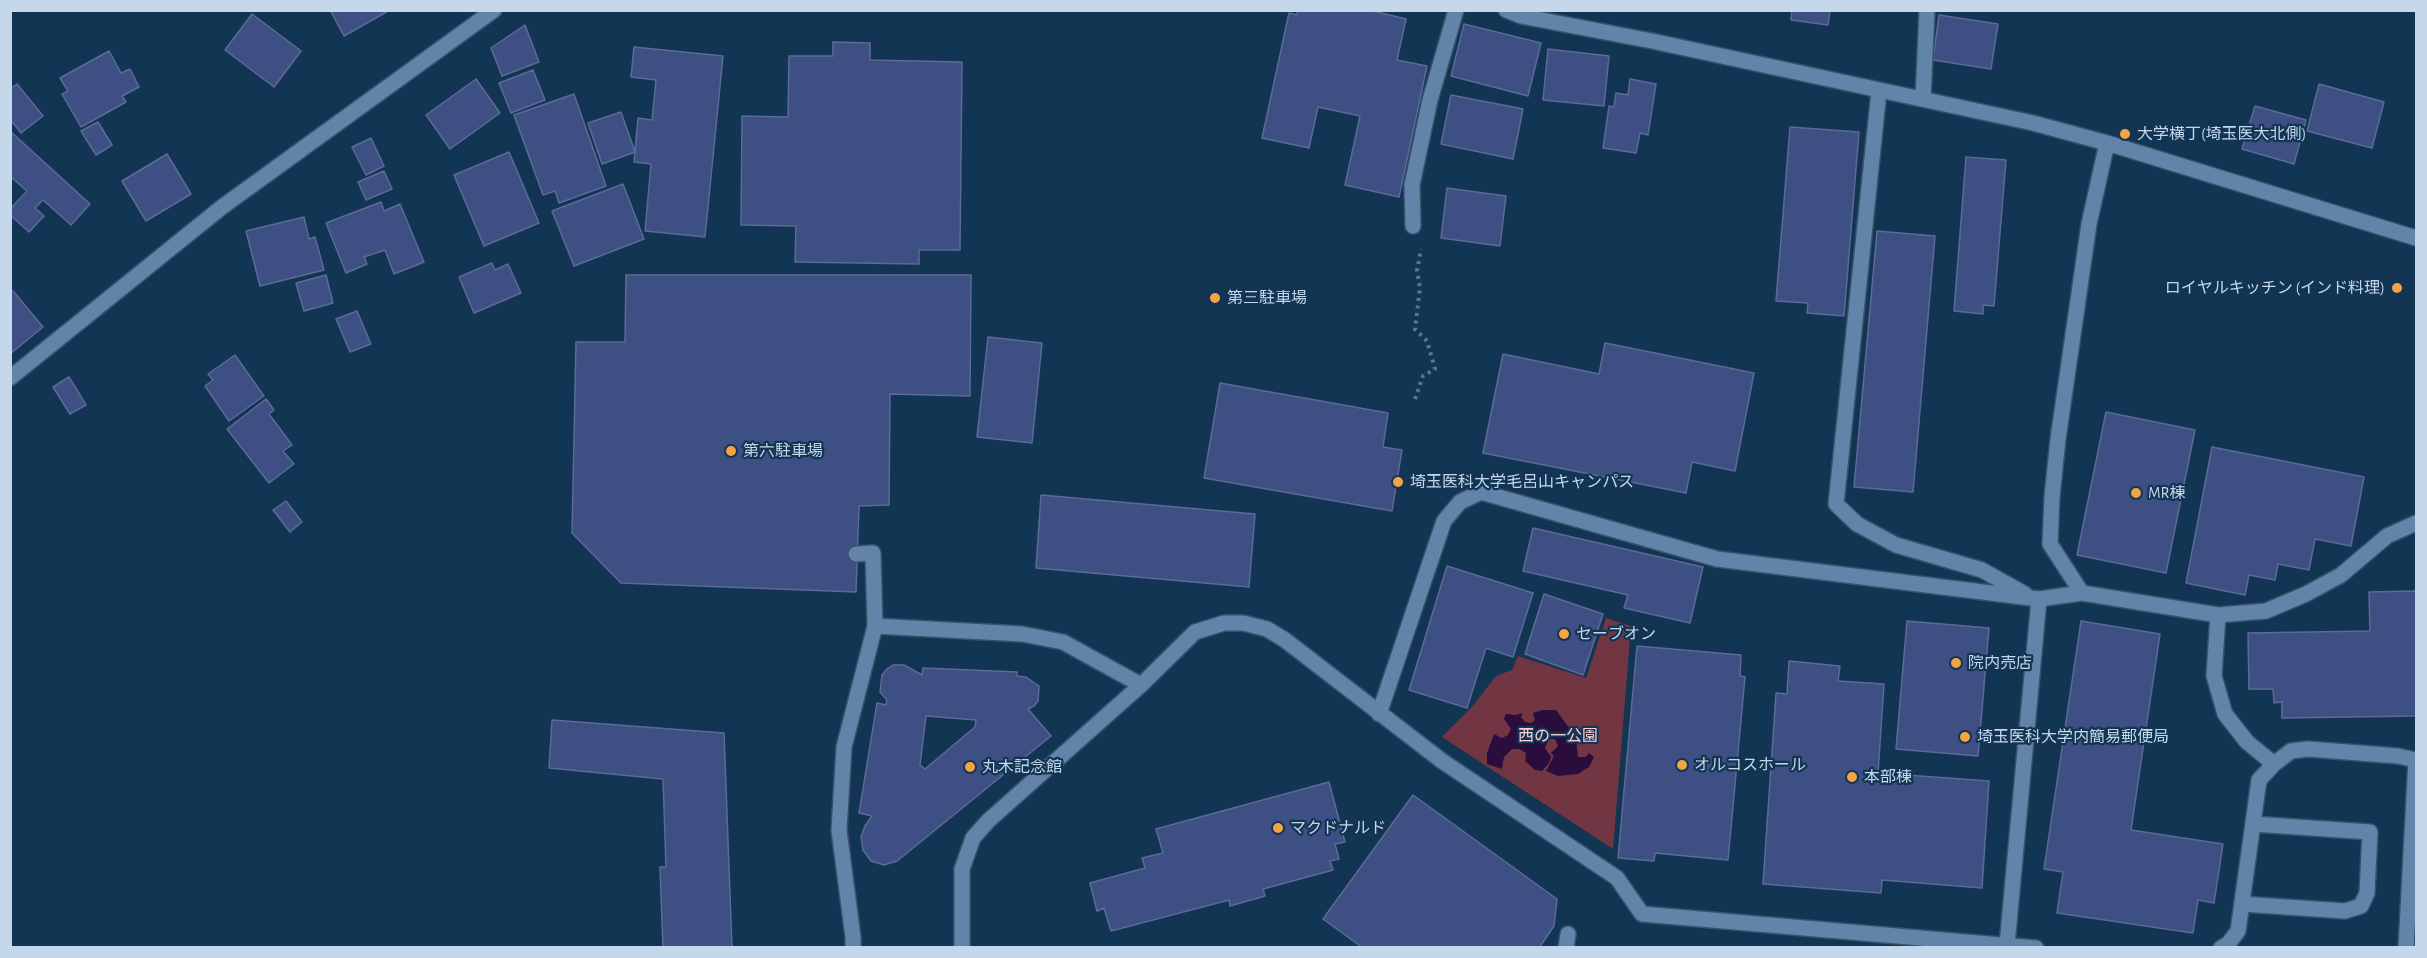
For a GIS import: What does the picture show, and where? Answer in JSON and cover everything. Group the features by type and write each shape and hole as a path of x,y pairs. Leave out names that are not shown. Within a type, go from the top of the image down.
{"street":[{"path":"10,378 222,207 494,10"},
{"path":"1413,226 1412,185 1431,100 1456,10"},
{"path":"1506,10 1521,16 1652,41 2032,123 2107,143 2416,238"},
{"path":"1923,99 1927,10"},
{"path":"1879,91 1836,504 1857,524 1896,545 1982,570 2022,593 2039,599"},
{"path":"2082,593 2050,544 2052,497 2058,439 2089,224 2107,143"},
{"path":"1379,714 1444,521 1460,502 1481,492 1716,559 2039,599 2082,593 2218,615 2266,611 2306,594 2341,575 2387,536 2416,523"},
{"path":"853,948 854,937 838,830 842,771 844,747 875,626 873,553 856,554"},
{"path":"2007,945 2039,599"},
{"path":"2218,615 2214,676 2225,714 2247,742 2274,764"},
{"path":"962,948 962,869 973,838 996,813 1141,685 1195,632 1224,623 1243,623 1267,629 1285,640 1442,760 1617,878 1642,914 2036,948"},
{"path":"875,626 1022,634 1063,642 1141,685"},
{"path":"2221,948 2228,944 2238,931 2259,780 2291,751 2308,749 2398,756 2416,760 2406,948"},
{"path":"2242,904 2345,911 2361,906 2367,893 2370,832 2253,824"}],"path":[{"path":"1415,399 1423,376 1435,369 1427,341 1415,329 1420,288 1418,271 1421,247"}],"green space":[{"name":"西の一公園","path":"1606,618 1631,626 1613,849 1442,737 1472,707 1496,676 1512,670 1518,656 1586,678"}],"shaded area":[{"path":"1542,710 1556,710 1576,737 1578,757 1586,757 1589,753 1594,757 1589,767 1578,774 1558,776 1546,771 1554,756 1551,753 1558,746 1555,739 1549,739 1545,748 1551,757 1542,771 1535,770 1525,761 1526,753 1519,749 1512,749 1504,757 1502,769 1487,764 1487,753 1494,734 1502,738 1508,735 1511,729 1504,719 1506,714 1523,713 1521,717 1525,722 1531,723 1535,720 1533,713"}],"building":[{"path":"330,10 390,10 344,36"},
{"path":"1298,10 1369,10 1406,19 1397,60 1427,66 1399,197 1345,185 1360,116 1318,107 1309,148 1262,138 1289,13 1297,15"},
{"path":"1792,10 1830,10 1828,25 1791,20"},
{"path":"252,14 301,51 274,87 225,50"},
{"path":"1939,15 1998,24 1991,69 1933,60"},
{"path":"1464,24 1541,43 1528,96 1451,76"},
{"path":"525,25 539,62 502,76 491,48"},
{"path":"833,42 870,43 870,60 962,62 960,250 919,250 919,264 795,262 796,226 741,225 742,116 788,117 789,56 833,56"},
{"path":"634,47 723,56 705,237 645,231 651,164 634,162 638,118 652,120 656,80 631,77"},
{"path":"1548,49 1609,56 1604,106 1543,100"},
{"path":"109,51 121,73 130,69 139,87 122,96 126,102 81,127 62,94 68,91 60,78"},
{"path":"533,70 545,100 511,113 499,83"},
{"path":"476,79 500,113 450,149 426,115"},
{"path":"1630,79 1656,84 1648,135 1640,133 1636,153 1603,148 1609,106 1614,107 1616,93 1628,95"},
{"path":"17,84 43,116 21,133 10,119 10,89"},
{"path":"2319,84 2384,102 2372,148 2307,131"},
{"path":"574,94 606,186 559,203 555,191 543,195 514,115"},
{"path":"1451,95 1523,109 1513,159 1441,144"},
{"path":"2255,106 2306,120 2294,164 2242,149"},
{"path":"621,112 635,152 602,164 588,123"},
{"path":"98,122 112,145 96,155 81,131"},
{"path":"1790,127 1859,132 1844,316 1807,313 1808,303 1776,301"},
{"path":"10,131 90,204 71,225 43,200 35,208 44,216 29,232 10,215 10,209 27,191 10,176"},
{"path":"371,138 384,166 366,175 352,147"},
{"path":"509,152 539,223 484,246 454,175"},
{"path":"167,154 191,194 146,221 122,181"},
{"path":"1966,157 2006,160 1994,306 1983,305 1983,314 1954,311"},
{"path":"384,171 392,189 366,200 358,182"},
{"path":"623,184 644,239 574,266 552,211"},
{"path":"1447,188 1506,196 1500,246 1441,238"},
{"path":"381,202 384,211 400,204 424,262 394,274 385,250 364,257 367,264 346,273 326,223"},
{"path":"304,217 309,239 315,237 324,270 260,286 246,231"},
{"path":"1877,231 1935,236 1913,492 1854,487"},
{"path":"492,263 495,270 508,264 521,293 474,313 459,277"},
{"path":"326,275 333,303 304,311 296,283"},
{"name":"第六駐車場","path":"626,275 971,275 970,396 890,394 889,505 859,506 856,592 621,583 572,533 576,342 625,342"},
{"path":"13,291 43,327 10,354 10,293"},
{"path":"357,311 371,344 350,352 336,319"},
{"path":"988,337 1042,343 1032,443 977,437"},
{"path":"1605,343 1754,373 1735,471 1692,462 1686,493 1483,453 1503,354 1599,374"},
{"path":"235,355 264,396 229,421 205,386 213,380 208,374"},
{"path":"69,377 86,405 70,414 53,387"},
{"path":"1220,383 1388,413 1383,447 1402,450 1392,511 1204,478"},
{"path":"266,399 274,410 269,414 292,445 283,451 294,464 269,483 227,429"},
{"name":"MR棟","path":"2106,412 2195,430 2166,573 2077,555"},
{"path":"2212,447 2364,477 2351,546 2315,539 2309,570 2278,564 2275,580 2249,575 2245,595 2186,583"},
{"path":"1041,495 1255,514 1249,587 1036,568"},
{"path":"286,501 302,522 290,532 273,510"},
{"path":"1533,528 1703,567 1690,623 1624,608 1628,595 1523,571"},
{"path":"1447,566 1533,593 1513,657 1486,648 1467,708 1409,690"},
{"path":"2416,591 2416,716 2282,718 2282,702 2274,703 2273,689 2249,689 2248,633 2370,631 2369,592"},
{"name":"セーブオン","path":"1544,594 1603,614 1583,675 1525,654"},
{"path":"1907,621 1989,628 1978,756 1896,749"},
{"path":"2081,621 2160,634 2131,830 2223,844 2214,903 2198,900 2193,933 2057,913 2063,872 2044,869"},
{"name":"オルコスホール","path":"1637,646 1741,655 1740,676 1745,677 1728,860 1655,853 1654,861 1618,858"},
{"name":"本部棟","path":"1789,661 1840,666 1838,681 1884,684 1878,773 1989,781 1982,888 1882,880 1881,893 1763,884 1776,693 1787,694"},
{"name":"丸木記念館","path":"893,665 904,665 922,675 923,668 1017,672 1017,676 1026,677 1039,686 1038,701 1028,709 1051,736 897,861 884,865 871,861 863,850 861,837 872,816 859,813 877,703 886,705 887,700 880,692 882,675","holes":["926,716 976,720 975,727 925,769 920,765"]},
{"path":"552,720 724,733 732,948 663,948 660,867 666,867 663,779 549,768"},
{"path":"1329,782 1345,842 1335,844 1339,859 1330,861 1333,870 1263,889 1265,896 1230,906 1229,900 1111,931 1104,908 1097,911 1090,883 1145,868 1142,858 1163,853 1156,829"},
{"path":"1413,795 1557,899 1554,926 1539,948 1363,948 1323,919"}],"place":[{"name":"大学横丁(埼玉医大北側)","path":"2125,134"},
{"name":"ロイヤルキッチン (インド料理)","path":"2397,288"},
{"name":"第三駐車場","path":"1215,298"},
{"name":"第六駐車場","path":"731,451"},
{"name":"埼玉医科大学毛呂山キャンパス","path":"1398,482"},
{"name":"MR棟","path":"2136,493"},
{"name":"セーブオン","path":"1564,634"},
{"name":"院内売店","path":"1956,663"},
{"name":"埼玉医科大学内簡易郵便局","path":"1965,737"},
{"name":"オルコスホール","path":"1682,765"},
{"name":"丸木記念館","path":"970,767"},
{"name":"本部棟","path":"1852,777"},
{"name":"マクドナルド","path":"1278,828"}]}
